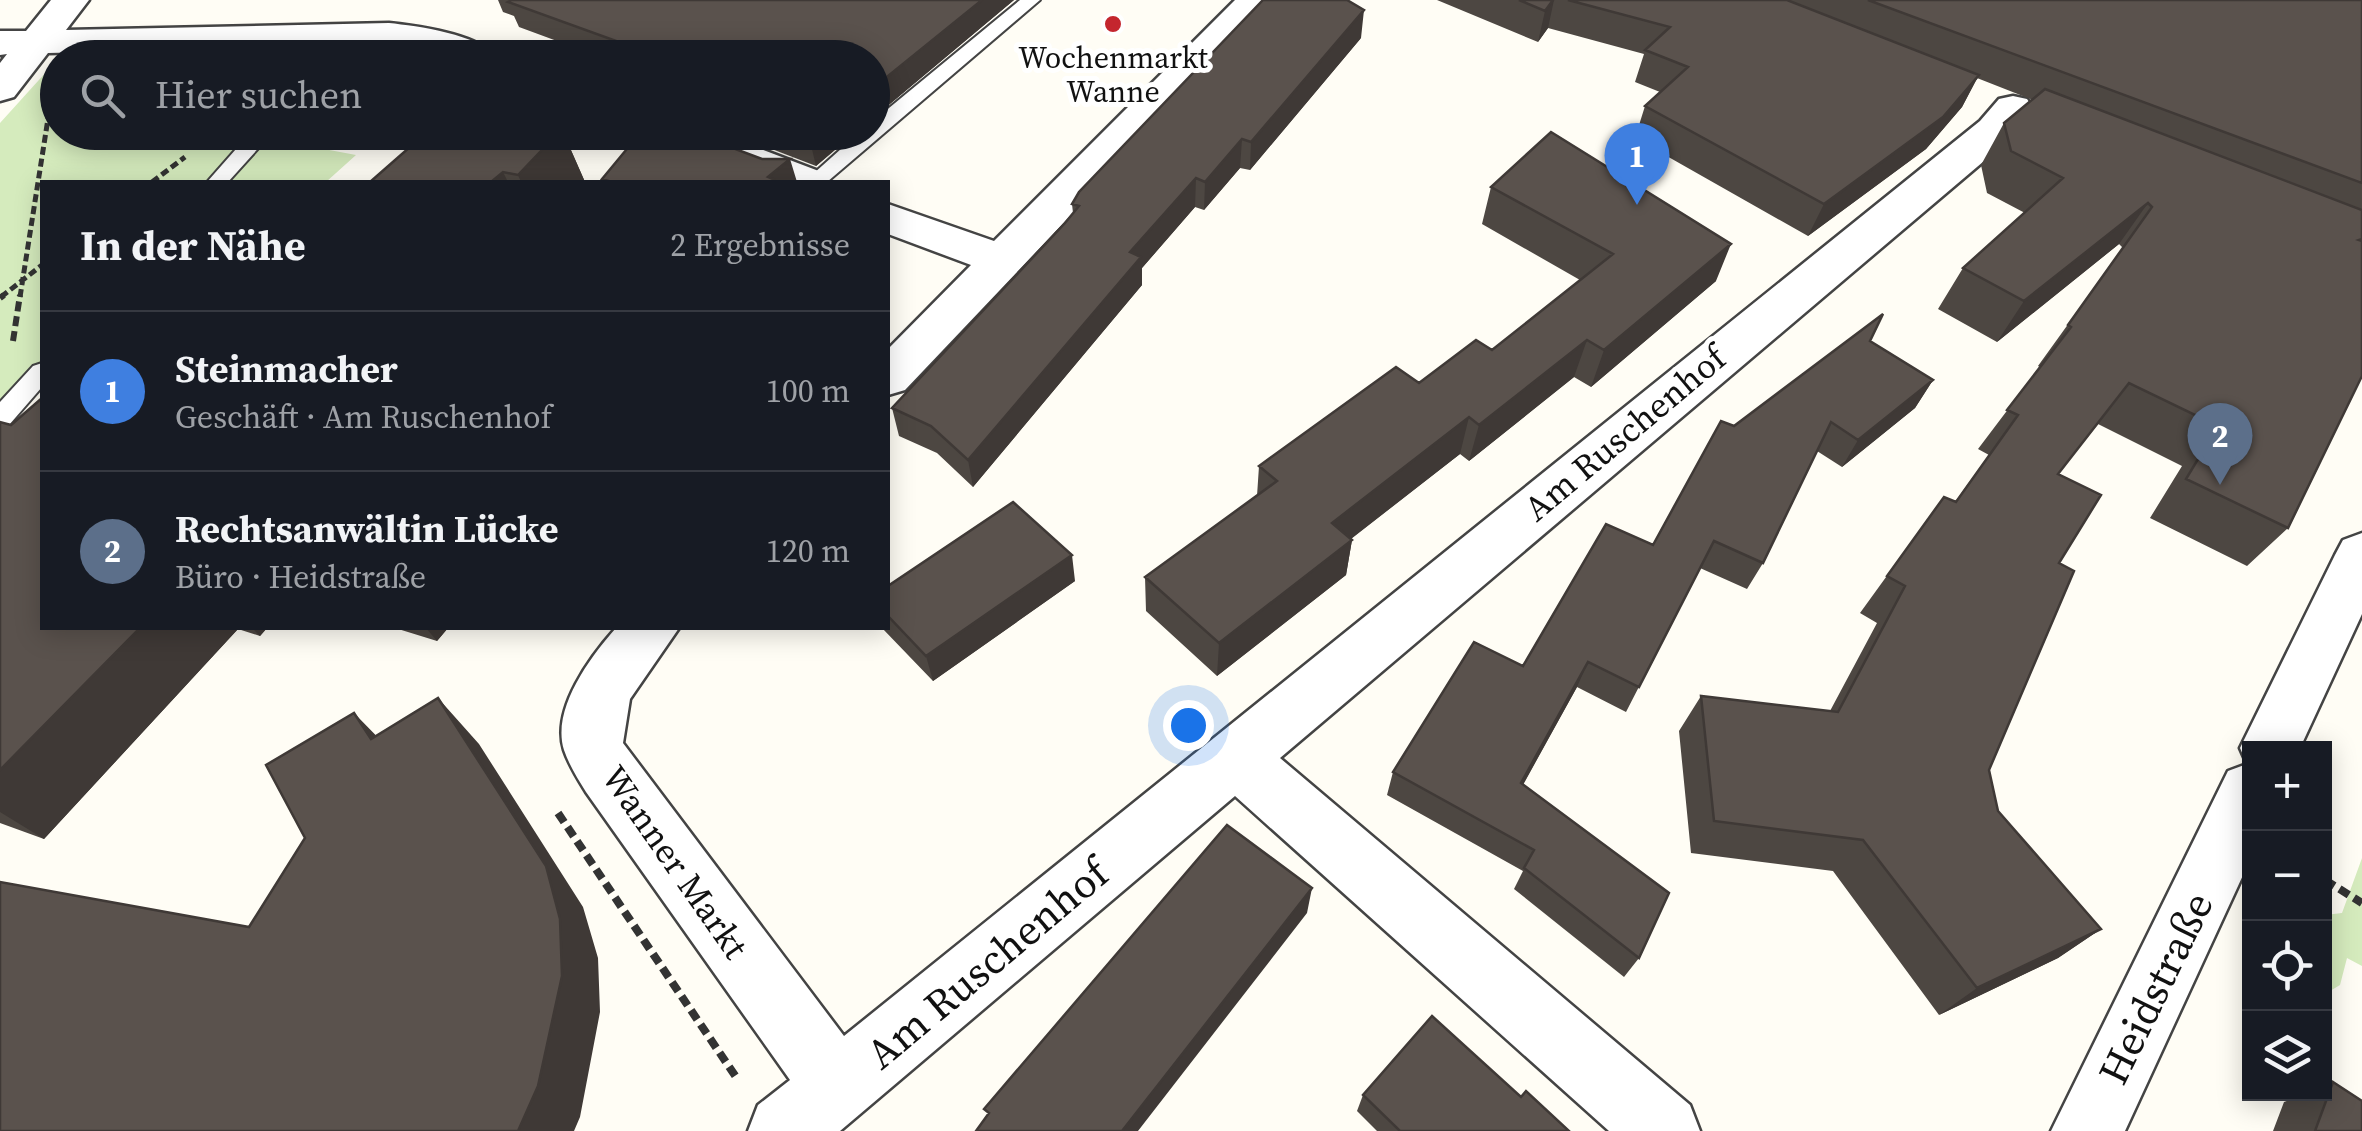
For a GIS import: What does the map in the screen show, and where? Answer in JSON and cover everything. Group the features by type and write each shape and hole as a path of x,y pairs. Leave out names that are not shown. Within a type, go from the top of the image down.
{"street":[{"path":"41,40 70,0"},
{"path":"890,376 1256,0"},
{"path":"406,40 432,40"},
{"path":"0,43 40,41"},
{"path":"0,89 40,41"},
{"name":"Am Ruschenhof","path":"784,1131 1995,130 2012,108"},
{"path":"725,150 806,180"},
{"path":"890,219 1000,260"},
{"path":"2273,741 2362,554"},
{"name":"Wanner Markt","path":"649,630 608,684 596,714 593,744 608,773 838,1086"},
{"path":"1236,757 1664,1131"},
{"name":"Heidstraße","path":"2087,1131 2242,808"}],"lane":[{"path":"890,117 1031,0"},
{"path":"219,180 246,150"},
{"path":"813,180 850,150"},
{"path":"0,418 35,380"}],"path":[{"path":"35,380 6,383 43,150"},
{"path":"0,298 40,267"},
{"path":"2332,884 2362,903"}],"green space":[{"path":"40,79 40,150 329,150 356,155 328,180 40,180 40,374 0,418 0,123"},
{"path":"2362,858 2362,966 2347,958 2340,985 2332,990 2332,914 2342,913"}],"building":[{"path":"982,0 890,74 890,40 613,40 508,2"},
{"path":"1263,0 1347,0 1364,10 1251,142 1242,139 1205,182 1196,178 1130,252 1141,257 968,460 931,426 892,408 1065,223 1079,206 1072,204 1079,192"},
{"path":"1519,0 1553,0 1545,11"},
{"path":"1568,0 1787,0 1979,75 1943,117 1824,204 1645,106 1688,67 1645,50 1670,27"},
{"path":"1868,0 2362,0 2362,183"},
{"path":"2045,89 2362,210 2362,376 2288,528 2186,479 2218,426 2129,383 2058,474 2101,495 2059,563 2074,571 1989,770 1998,811 2101,929 1977,988 1863,840 1714,821 1701,696 1838,712 1905,586 1887,576 1944,497 1956,502 2018,415 2007,410 2071,327 2068,325 2152,207 2148,203 2024,301 1963,268 2063,178 2011,151 2004,123"},
{"path":"1551,132 1731,244 1604,350 1587,340 1479,425 1469,417 1332,523 1352,540 1219,643 1145,577 1277,481 1259,466 1396,367 1419,383 1476,340 1492,350 1613,254 1491,187"},
{"path":"406,150 542,150 518,175 503,172 493,180 372,180"},
{"path":"626,150 738,150 762,159 790,159 768,177 772,180 602,179"},
{"path":"1883,314 1870,341 1933,380 1858,440 1831,422 1763,563 1714,541 1639,687 1588,662 1521,783 1669,893 1639,958 1524,868 1534,850 1393,772 1474,642 1523,666 1606,524 1653,545 1721,421 1734,426"},
{"path":"40,400 40,630 138,630 0,770 0,422 11,425"},
{"path":"1013,502 1072,555 926,656 890,618 890,585"},
{"path":"438,698 546,866 560,919 562,976 538,1086 518,1131 0,1131 0,882 249,927 305,838 266,765 354,713 371,739"},
{"path":"1227,825 1312,888 1122,1131 976,1131 989,1113 984,1109"},
{"path":"1432,1016 1521,1097 1526,1091 1569,1131 1400,1131 1363,1095"},
{"path":"2332,1085 2362,1101 2362,1131 2315,1131 2326,1101 2332,1101"}],"place":[{"name":"Wochenmarkt Wanne","path":"1113,24"},
{"name":"Steinmacher","path":"1637,205"},
{"name":"Rechtsanwältin Lücke","path":"2220,485"}]}
